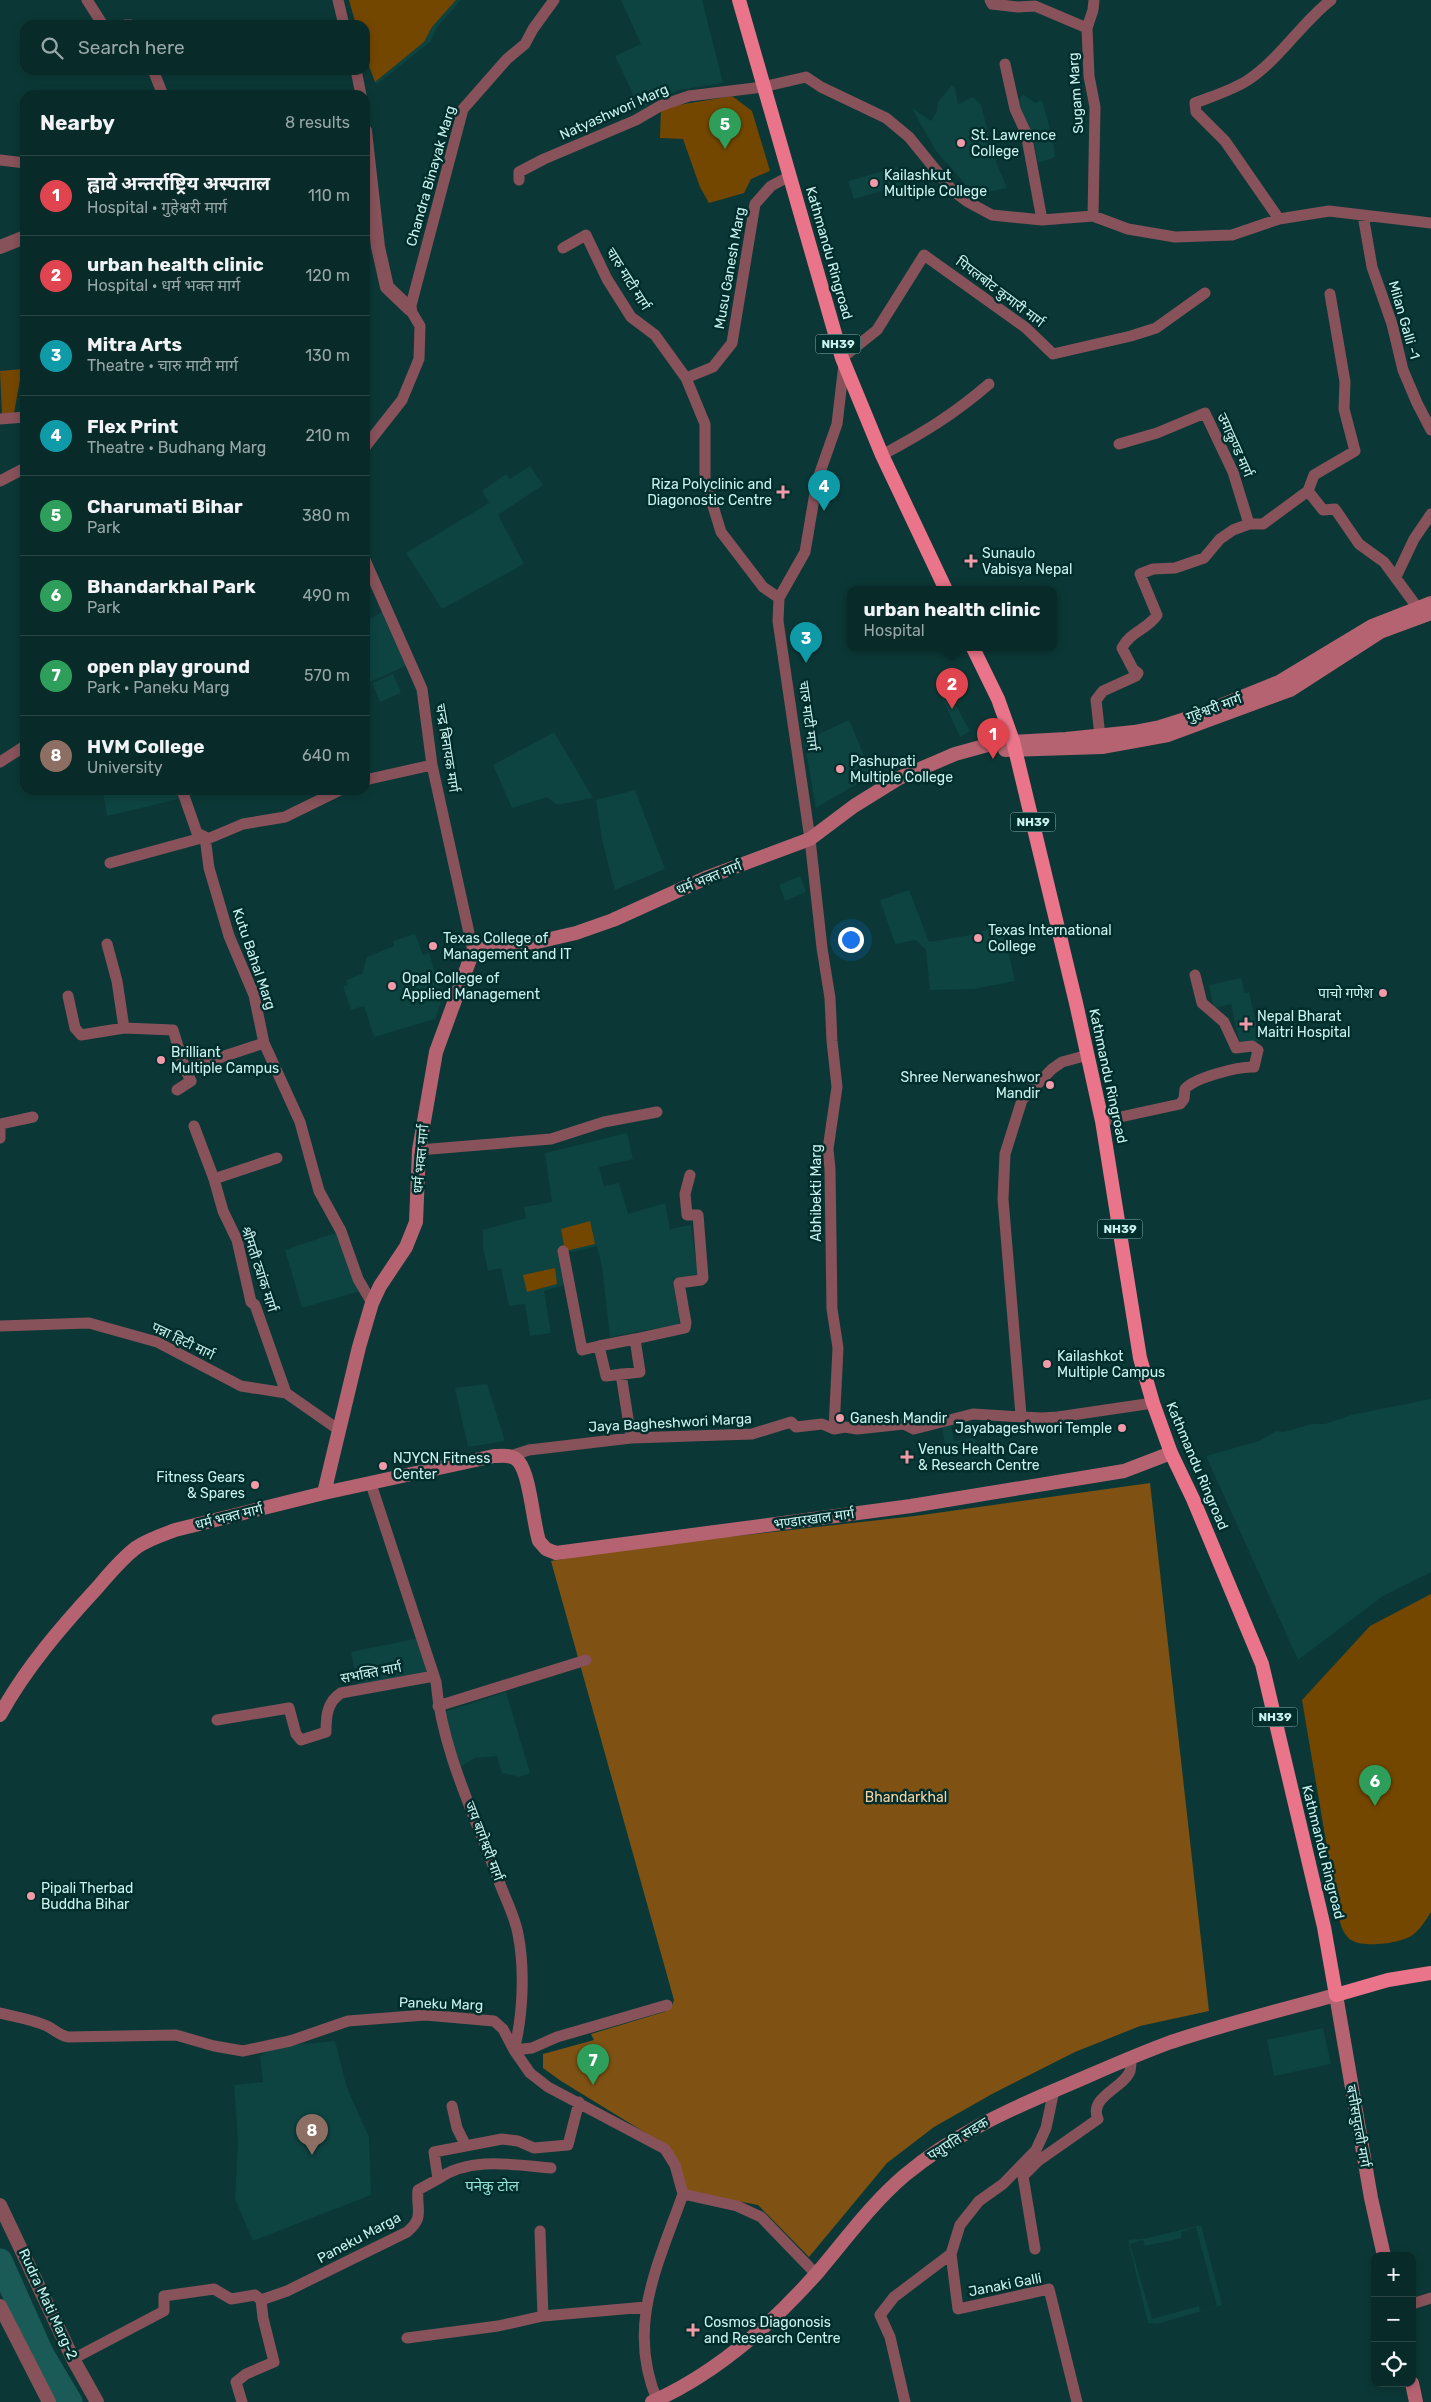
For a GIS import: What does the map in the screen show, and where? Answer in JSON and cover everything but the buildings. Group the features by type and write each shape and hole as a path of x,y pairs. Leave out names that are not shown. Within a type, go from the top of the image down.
{"highway":[{"name":"Kathmandu Ringroad","path":"738,0 843,361 882,454 944,586"},
{"name":"Kathmandu Ringroad","path":"974,651 998,699 1014,746 1088,1055 1102,1121 1140,1358 1153,1403 1171,1453 1193,1499 1262,1664 1324,1927 1336,1995"},
{"path":"1336,1995 1388,1980 1431,1973"}],"main road":[{"name":"गुहेश्वरी मार्ग","path":"977,748 995,743 1014,746 1160,727 1241,698 1286,678 1364,630 1417,607 1431,603"},
{"path":"1014,746 1092,748 1136,742 1196,726 1290,690 1380,632 1431,613"},
{"name":"धर्म भक्त मार्ग","path":"0,1715 24,1676 69,1618 136,1548 154,1538 175,1530 324,1493 359,1347 372,1303 380,1286 406,1246 416,1222 419,1150 436,1052 473,951 497,945 537,942 576,933 613,920 708,877 810,839 854,806 899,778 956,754 977,748"},
{"name":"भण्डारखाल मार्ग","path":"515,1459 525,1475 539,1541 546,1549 556,1553 930,1503 1124,1471 1171,1453"},
{"path":"324,1493 494,1456 515,1459"},
{"name":"पशुपति सडक","path":"655,2401 704,2373 747,2340 781,2310 816,2274 885,2193 928,2157 956,2137 1054,2090 1169,2043 1248,2018 1336,1995"},
{"name":"बत्तीसपुतली मार्ग","path":"1336,1995 1371,2198 1383,2252"},
{"path":"1413,2387 1416,2402"}],"street":[{"path":"87,0 100,20"},
{"path":"338,0 343,20"},
{"name":"Chandra Binayak Marg","path":"410,309 463,109 508,59 525,44 533,28 554,0"},
{"path":"990,0 992,4 1035,6 1087,28"},
{"name":"Sugam Marg","path":"1093,216 1095,107 1089,76 1087,28 1094,0"},
{"path":"1279,219 1225,141 1196,112 1196,103 1249,80 1292,40 1321,8 1332,0"},
{"path":"1005,64 1015,109 1026,133 1042,220"},
{"path":"155,75 161,90"},
{"path":"357,75 360,90"},
{"path":"763,87 806,77 820,87 886,118 908,137 952,190 968,202 992,214 1042,220 1093,216 1128,229 1175,237 1232,235 1279,219 1329,211 1431,223"},
{"name":"Natyashwori Marg","path":"519,180 519,172 544,159 636,120 660,106 689,96 763,87"},
{"path":"0,160 20,162"},
{"path":"370,176 378,247 387,286 410,309 420,326 419,359 402,400 370,441"},
{"name":"Musu Ganesh Marg","path":"686,378 713,367 732,342 755,204 771,186 790,176"},
{"name":"Milan Galli -1","path":"1363,215 1372,267 1392,324 1403,370 1416,403 1431,430"},
{"name":"चारु माटी मार्ग","path":"563,248 586,235 608,279 631,317 655,335 686,378"},
{"path":"0,247 20,239"},
{"name":"पिपलबोट कुमारी मार्ग","path":"843,361 877,330 924,255 1026,328 1052,354 1131,336 1156,328 1205,293"},
{"path":"1100,736 1096,700 1103,691 1136,676 1138,673 1133,669 1122,648 1129,637 1153,621 1157,615 1140,574 1153,569 1175,568 1204,558 1220,539 1233,530 1249,524 1263,524 1308,491 1314,474 1356,450 1344,408 1345,382 1330,294"},
{"path":"686,378 705,424 705,480 721,532 763,587 779,598 805,552 817,481 837,424 843,361"},
{"path":"882,454 928,430 957,411 989,384"},
{"name":"उमाकुण्ड मार्ग","path":"1119,444 1157,433 1205,413 1233,472 1249,524"},
{"path":"0,419 20,417"},
{"path":"0,481 20,471"},
{"path":"1308,491 1323,510 1335,509 1359,544 1384,562 1417,607"},
{"path":"1396,577 1410,546 1431,514"},
{"name":"चन्द्र बिनायक मार्ग","path":"370,571 422,689 432,765 473,951"},
{"name":"चारु माटी मार्ग","path":"779,598 778,620 810,839"},
{"path":"0,762 20,749"},
{"path":"370,779 432,765"},
{"path":"184,795 196,833 205,838"},
{"path":"110,863 205,838 243,824 285,817 330,795"},
{"name":"Kutu Bahal Marg","path":"205,838 209,868 229,936 254,995 264,1043 300,1122 319,1192 341,1231 358,1279 372,1303"},
{"name":"Abhibekti Marg","path":"810,839 821,939 830,998 837,1087 828,1150 830,1169 832,1309 838,1348 834,1429"},
{"path":"107,944 117,981 124,1028"},
{"path":"1102,1121 1180,1104 1184,1099 1185,1089 1192,1083 1231,1068 1254,1067 1258,1050 1252,1046 1236,1048 1224,1022 1202,1003 1195,974"},
{"path":"68,996 76,1028 81,1035 124,1028 174,1030 190,1081 177,1090"},
{"path":"185,1069 264,1043"},
{"path":"1021,1415 1003,1199 1005,1154 1022,1100 1052,1069 1062,1062 1088,1055"},
{"path":"419,1150 551,1139 604,1122 657,1112"},
{"path":"0,1138 0,1124 34,1117"},
{"name":"श्रीमती ट्यांक मार्ग","path":"194,1126 214,1179 223,1211 237,1240 251,1302 255,1305 286,1393"},
{"path":"214,1179 277,1158"},
{"path":"563,1251 582,1350 685,1328 686,1322 679,1283 701,1280 703,1278 698,1215 687,1216 684,1194 690,1175"},
{"name":"पन्ना हिटी मार्ग","path":"0,1326 89,1323 157,1342 241,1386 286,1393 339,1430"},
{"path":"599,1346 606,1376 640,1372 635,1339"},
{"path":"621,1374 631,1438"},
{"name":"Jaya Bagheshwori Marga","path":"515,1459 545,1448 631,1438 752,1434 791,1422 796,1427 822,1424 834,1429 904,1424 914,1429 974,1414 1021,1415 1041,1418 1058,1417 1153,1403"},
{"name":"जय बागेश्वरी मार्ग","path":"371,1484 434,1676 438,1706 458,1774 518,1933 522,1984 518,2035 514,2050"},
{"path":"438,1706 586,1660"},
{"name":"सभक्ति मार्ग","path":"217,1720 289,1708 296,1734 301,1740 326,1732 326,1714 333,1698 341,1693 434,1676"},
{"path":"514,2050 532,2048 557,2036 666,2005"},
{"name":"Paneku Marg","path":"0,2013 30,2020 48,2027 59,2035 68,2037 176,2035 214,2046 243,2051 290,2041 348,2021 398,2016 434,2016 494,2022 503,2029 514,2050 530,2072 548,2087 665,2149 675,2165 684,2194"},
{"path":"1035,2249 1023,2176 1038,2161 1098,2119 1096,2116 1098,2104 1129,2072 1131,2058"},
{"name":"Janaki Galli","path":"1054,2090 1046,2128 1036,2150 1003,2184 978,2201 960,2225 951,2254 958,2309 1049,2289 1077,2402"},
{"path":"438,2179 434,2152 465,2144 502,2139 518,2140 534,2148 568,2145 579,2102"},
{"path":"452,2106 457,2128 465,2144"},
{"path":"438,2179 448,2171 492,2163 551,2168"},
{"name":"Paneku Marga","path":"261,2300 287,2291 407,2232 417,2224 420,2206 417,2198 418,2190 438,2179"},
{"path":"655,2401 643,2350 646,2307 654,2277 684,2194 737,2206 761,2216 816,2274"},
{"name":"Rudra Mati Marg-2","path":"0,2205 74,2359 97,2402"},
{"path":"540,2231 543,2316"},
{"path":"906,2402 890,2338 880,2315 894,2297 951,2254"},
{"path":"74,2359 164,2311 164,2296 214,2289 231,2299 255,2295 261,2300 263,2318 274,2362 246,2374 236,2382 242,2402"},
{"path":"1416,2303 1431,2298"},
{"path":"0,2306 49,2402"},
{"path":"407,2338 498,2326 543,2316 646,2307"}],"shaded area":[{"path":"349,0 456,0 432,27 424,42 375,82 370,68 370,20 355,20"},
{"path":"456,0 461,0 438,26 430,42 377,84 375,82 424,42 432,27"},
{"path":"621,0 702,0 723,83 679,90 640,109 615,56 641,44"},
{"name":"St. Lawrence College","path":"952,85 955,88 958,104 973,97 981,105 995,159 1007,188 988,192 971,191 936,151 920,123 912,108 931,121 937,111 938,102"},
{"path":"1023,94 1035,103 1042,100 1053,140 1055,157 1038,163 1033,137 1016,105"},
{"path":"732,96 752,111 770,171 751,179 744,193 709,203 700,187 683,139 660,138 661,108"},
{"name":"Kailashkut Multiple College","path":"898,167 901,185 854,199 848,181"},
{"path":"20,369 14,413 2,414 0,371"},
{"path":"530,466 543,485 498,515 524,564 442,609 406,553 489,503 482,491 506,474 510,479"},
{"path":"382,612 408,665 370,682 370,619"},
{"path":"393,674 401,693 380,702 372,683"},
{"path":"944,684 970,731 960,737 937,687"},
{"name":"Pashupati Multiple College","path":"849,720 872,775 816,808 804,741"},
{"path":"554,732 593,798 557,805 547,797 512,808 493,765"},
{"path":"635,790 665,869 615,890 602,840 596,800"},
{"path":"104,795 178,795 179,799 107,816"},
{"path":"800,876 806,892 785,901 779,885"},
{"name":"Texas International College","path":"909,890 929,942 970,935 1002,925 1015,981 974,989 930,990 926,950 916,940 895,944 880,900"},
{"name":"Opal College of Applied Management","path":"415,934 423,955 429,953 440,989 446,988 435,1019 374,1037 364,1006 351,1010 343,986 348,985 346,980 362,974 367,957 394,946 393,941"},
{"name":"Nepal Bharat Maitri Hospital","path":"1241,978 1245,993 1249,992 1260,1041 1240,1045 1231,1004 1214,1008 1209,985"},
{"path":"627,1133 633,1159 599,1167 604,1186 619,1183 628,1214 665,1203 670,1229 691,1225 698,1274 677,1279 673,1277 680,1324 610,1337 602,1267 597,1246 572,1252 563,1251 568,1284 544,1291 551,1333 530,1336 525,1304 509,1306 501,1268 488,1271 483,1248 483,1230 526,1218 524,1207 552,1202 545,1153"},
{"path":"590,1221 595,1244 565,1251 561,1229"},
{"path":"341,1231 360,1291 302,1308 285,1250"},
{"path":"555,1268 557,1284 527,1292 523,1275"},
{"path":"487,1384 505,1441 468,1447 455,1388"},
{"path":"1431,1399 1431,1572 1383,1596 1298,1660 1206,1456 1259,1441 1276,1431 1284,1432 1312,1424 1325,1424 1351,1415"},
{"path":"951,1425 954,1441 975,1438 977,1450 947,1455 942,1426"},
{"path":"1431,1594 1431,1912 1419,1929 1409,1937 1384,1944 1359,1943 1347,1937 1339,1918 1302,1700 1370,1626"},
{"path":"419,1638 427,1675 358,1687 351,1652"},
{"path":"506,1692 530,1773 520,1777 502,1773 497,1756 475,1758 460,1767 444,1712"},
{"path":"1323,2028 1331,2064 1274,2076 1267,2040"},
{"path":"335,2041 347,2088 369,2137 371,2195 253,2241 235,2199 238,2140 234,2085 263,2082 260,2056 273,2047"},
{"path":"1201,2225 1222,2305 1157,2324 1148,2323 1128,2240 1148,2238","holes":["1196,2227 1217,2306 1200,2311 1199,2306 1152,2319 1130,2244 1143,2240 1145,2246 1182,2238 1181,2232"]}],"green space":[{"name":"Bhandarkhal","path":"1150,1483 1209,2011 1140,2026 1075,2052 992,2094 934,2127 887,2163 809,2257 758,2205 685,2191 667,2146 543,2068 543,2054 594,2040 591,2034 664,2012 672,2006 674,2000 551,1561 630,1548 915,1516"}],"waterway":[{"path":"0,2261 42,2355 70,2402"}],"place":[{"name":"St. Lawrence College","path":"961,143"},
{"name":"Charumati Bihar","path":"725,149"},
{"name":"Kailashkut Multiple College","path":"874,183"},
{"name":"Riza Polyclinic and Diagonostic Centre","path":"783,492"},
{"name":"Flex Print","path":"824,511"},
{"name":"Sunaulo Vabisya Nepal","path":"971,561"},
{"name":"Mitra Arts","path":"806,663"},
{"name":"urban health clinic","path":"952,709"},
{"name":"ह्वावे अन्तर्राष्ट्रिय अस्पताल","path":"993,759"},
{"name":"Pashupati Multiple College","path":"840,769"},
{"name":"Texas International College","path":"978,938"},
{"name":"Texas College of Management and IT","path":"433,946"},
{"name":"Opal College of Applied Management","path":"392,986"},
{"name":"पाचो गणेश","path":"1383,993"},
{"name":"Nepal Bharat Maitri Hospital","path":"1246,1024"},
{"name":"Brilliant Multiple Campus","path":"161,1060"},
{"name":"Shree Nerwaneshwor Mandir","path":"1050,1085"},
{"name":"Kailashkot Multiple Campus","path":"1047,1364"},
{"name":"Ganesh Mandir","path":"840,1418"},
{"name":"Jayabageshwori Temple","path":"1122,1428"},
{"name":"Venus Health Care & Research Centre","path":"907,1457"},
{"name":"NJYCN Fitness Center","path":"383,1466"},
{"name":"Fitness Gears & Spares","path":"255,1485"},
{"name":"Bhandarkhal Park","path":"1375,1806"},
{"name":"Pipali Therbad Buddha Bihar","path":"31,1896"},
{"name":"open play ground","path":"593,2085"},
{"name":"HVM College","path":"312,2155"},
{"name":"Cosmos Diagonosis and Research Centre","path":"693,2330"}],"district":[{"name":"पनेकु टोल","path":"492,2186"}]}
